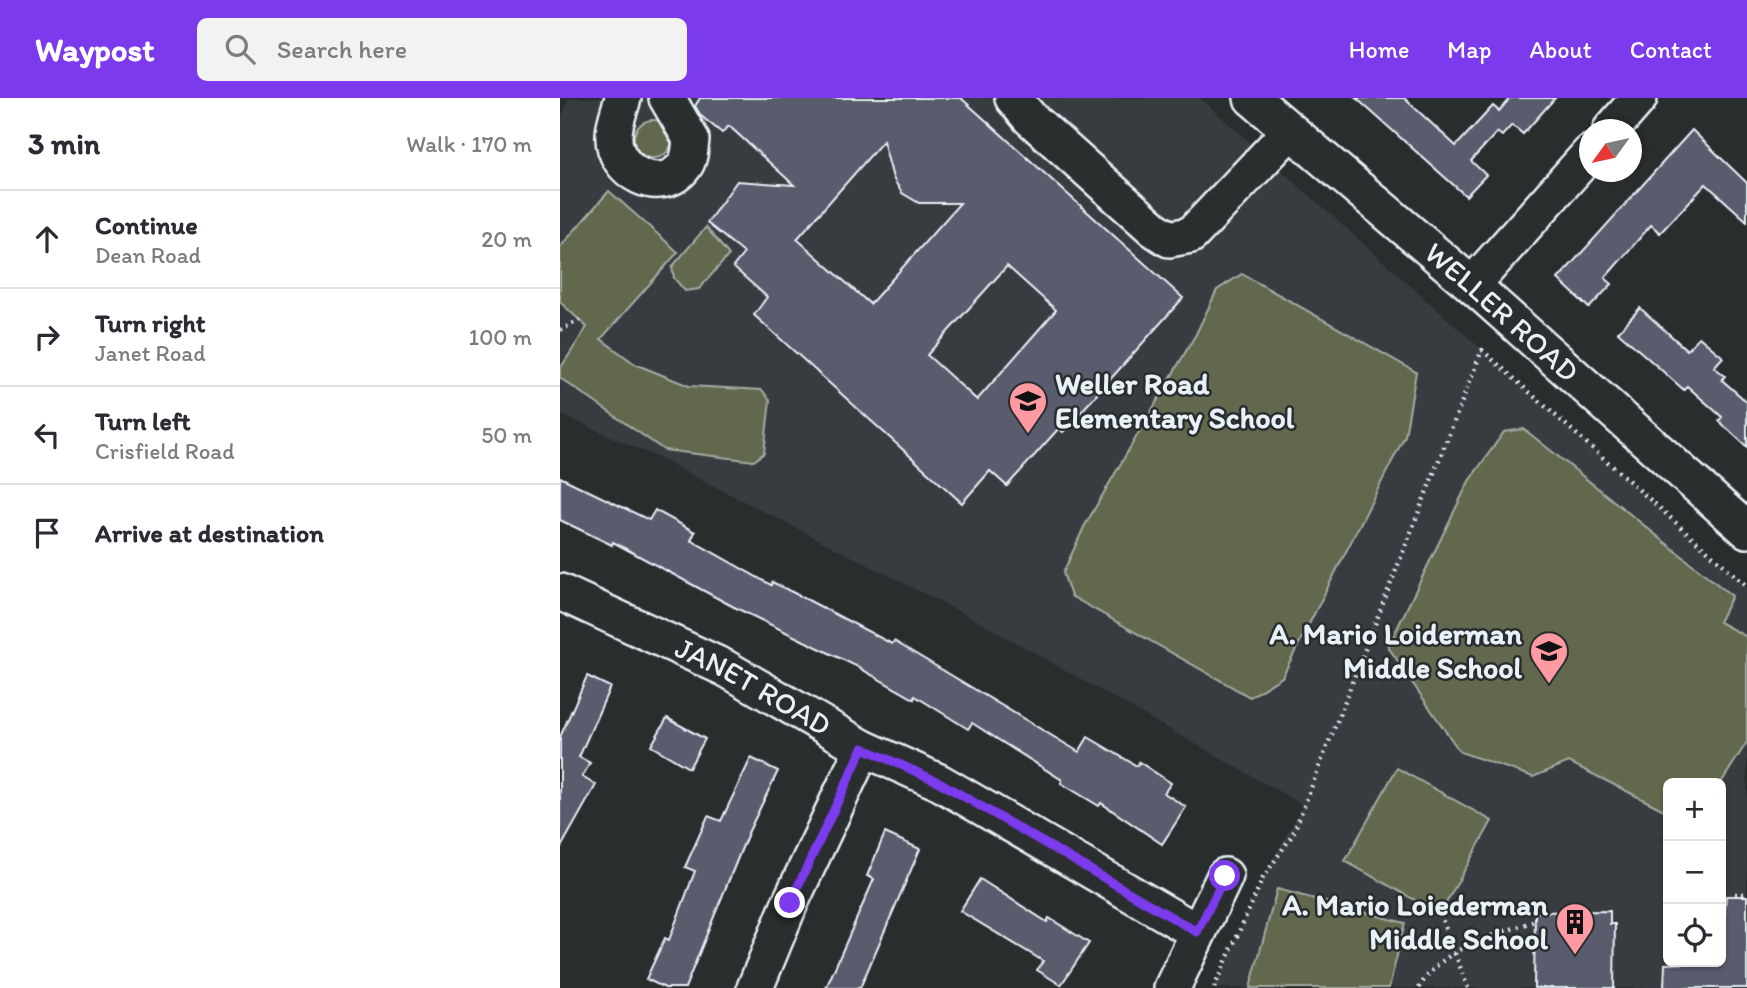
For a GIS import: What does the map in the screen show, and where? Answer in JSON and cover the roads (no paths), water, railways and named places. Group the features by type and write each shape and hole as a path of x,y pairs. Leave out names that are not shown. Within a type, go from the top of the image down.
{"street":[{"path":"623,98 614,135 617,154 625,169 651,180 674,177 687,163 691,138 667,98"},
{"path":"1013,98 1030,118 1154,229 1169,239 1191,235 1290,131"},
{"name":"WELLER ROAD","path":"1252,98 1472,285 1747,530"},
{"path":"1621,119 1639,98"},
{"path":"1472,285 1579,165"},
{"name":"JANET ROAD","path":"560,592 725,668 863,748 939,782 1197,932"},
{"path":"755,988 790,903 863,748"},
{"path":"1172,988 1225,876"}],"place":[{"name":"Weller Road Elementary School","path":"1028,435"},
{"name":"A. Mario Loiderman Middle School","path":"1549,685"},
{"name":"A. Mario Loiederman Middle School","path":"1575,956"}]}
